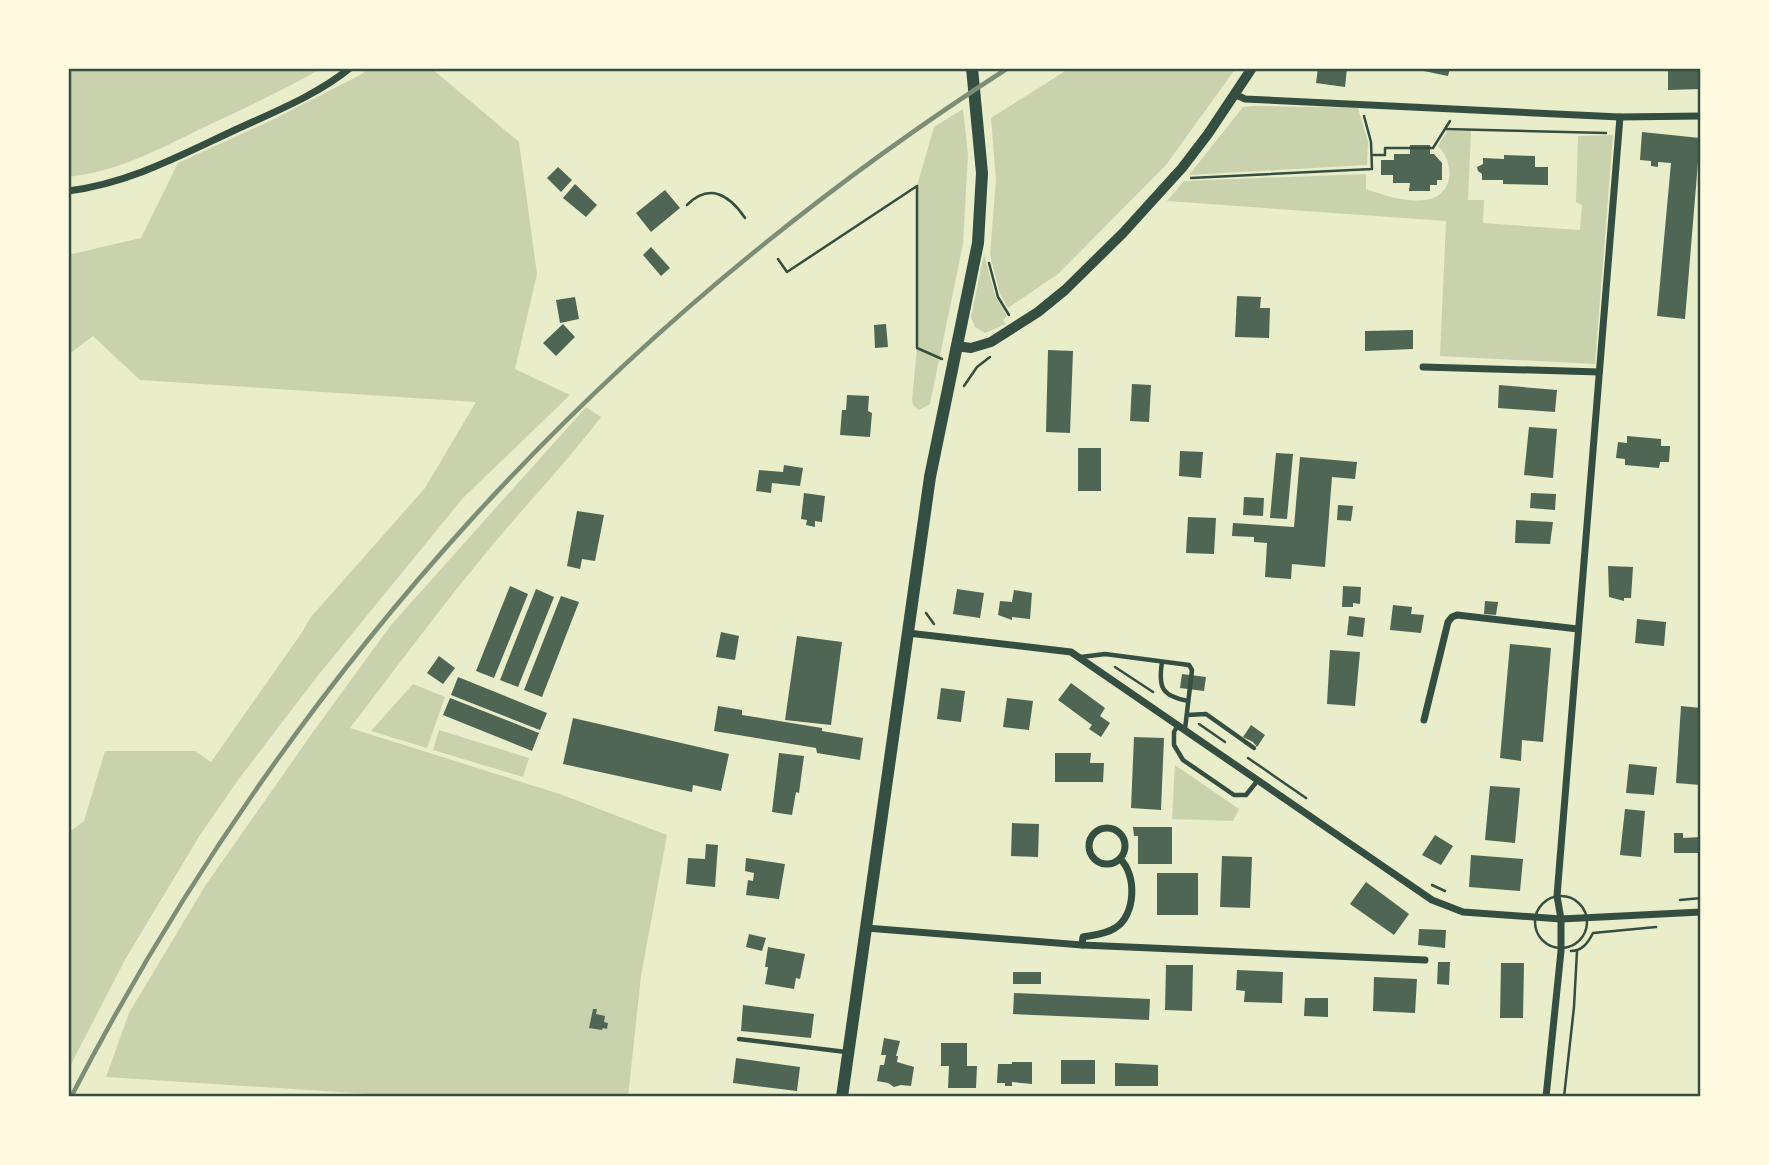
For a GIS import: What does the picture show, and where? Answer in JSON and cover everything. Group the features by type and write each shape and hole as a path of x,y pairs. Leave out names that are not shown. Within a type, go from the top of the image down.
{"main road":[{"path":"842,1097 933,464 980,223 982,173 972,69"}],"street":[{"path":"68,191 117,183 146,171 275,112 350,68"},
{"path":"956,346 971,348 991,342 1065,290 1166,187 1208,134 1252,69"},
{"path":"1234,94 1245,99 1361,105 1620,117 1701,116"},
{"path":"1546,1097 1558,992 1561,919 1557,896 1620,117"},
{"path":"1423,367 1599,372"},
{"path":"1424,720 1448,622 1452,617 1457,615 1578,629"},
{"path":"908,633 1057,649 1081,657 1432,900 1463,912 1561,919 1701,912"},
{"path":"1106,828 1118,831 1125,841 1124,854 1120,859 1110,864 1094,858 1090,848 1091,837 1106,828"},
{"path":"1082,945 1083,937 1115,928 1127,916 1132,879 1125,863 1120,859"},
{"path":"866,928 1082,945 1425,960"}],"lane":[{"path":"1081,657 1105,654 1189,665 1192,670 1187,715 1173,739 1176,751 1183,760 1238,797 1246,795 1258,780"},
{"path":"1162,662 1162,689 1172,698 1188,701"},
{"path":"1187,715 1206,714 1254,748"},
{"path":"739,1040 849,1053"}],"path":[{"path":"1184,178 1372,169 1371,142 1361,105"},
{"path":"1372,155 1385,155 1385,148 1433,148 1458,109"},
{"path":"1445,129 1618,134"},
{"path":"778,259 787,272 917,186 917,348 942,359"},
{"path":"687,205 705,192 714,194 732,201 745,218"},
{"path":"961,392 978,367 993,355"},
{"path":"928,602 925,614 934,624 933,636"},
{"path":"1564,1097 1577,951 1584,947 1593,933 1658,927"}],"green space":[{"path":"68,68 322,68 152,152 120,165 68,177"},
{"path":"368,68 431,68 519,142 537,274 515,369 570,395 463,498 316,678 238,780 200,835 126,958 68,1070 68,833 84,821 105,751 195,751 211,762 311,617 425,488 476,402 140,380 93,336 68,355 68,255 141,238 178,163 272,120 362,74"},
{"path":"1070,68 1236,68 1166,165 1058,274 1008,308 1000,294 990,255 996,180 991,118"},
{"path":"1243,107 1358,108 1368,142 1367,165 1189,175"},
{"path":"963,109 968,155 963,244 930,404 919,410 912,400 917,348 917,186 934,127"},
{"path":"1447,131 1471,131 1468,200 1484,200 1483,223 1580,230 1582,205 1576,202 1578,136 1613,135 1595,364 1440,356 1446,221 1167,201 1184,181 1366,174 1366,189 1395,198 1425,200 1435,197 1447,186 1447,161 1438,146"},
{"path":"984,254 995,295 1007,316 1003,320 1006,324 985,333 975,327 971,317"},
{"path":"586,407 601,417 461,584 350,728 560,794 667,835 641,976 628,1097 416,1097 106,1077 129,1013 205,886 313,732 391,625"},
{"path":"413,684 445,697 427,748 371,731"},
{"path":"439,730 529,758 523,777 433,750"},
{"path":"1175,765 1239,809 1233,821 1172,819"}],"building":[{"path":"1318,68 1347,68 1345,87 1316,83"},
{"path":"1409,68 1450,68 1448,76"},
{"path":"1668,68 1701,68 1701,89 1668,90"},
{"path":"1642,132 1700,138 1685,319 1657,316 1671,163 1658,162 1658,167 1651,166 1651,161 1640,160"},
{"path":"1410,145 1430,145 1430,154 1434,154 1442,163 1442,180 1437,180 1437,185 1430,185 1430,191 1409,191 1410,183 1393,183 1393,175 1381,175 1381,160 1394,160 1394,154 1410,154"},
{"path":"1504,155 1535,156 1535,167 1548,167 1548,185 1503,184 1503,180 1482,180 1482,174 1477,167 1483,164 1483,158 1504,159"},
{"path":"558,167 572,180 561,192 547,178"},
{"path":"575,184 597,205 586,217 563,198"},
{"path":"665,190 680,208 651,232 636,213"},
{"path":"651,247 670,268 661,276 643,255"},
{"path":"1237,296 1261,297 1260,308 1270,308 1269,338 1235,337"},
{"path":"575,297 579,319 560,323 556,300"},
{"path":"563,324 575,337 556,356 543,343"},
{"path":"886,324 888,347 875,348 874,325"},
{"path":"1413,330 1413,349 1365,351 1365,331"},
{"path":"1048,350 1073,351 1070,433 1046,432"},
{"path":"1132,384 1151,385 1149,422 1130,421"},
{"path":"1499,385 1557,390 1555,412 1498,408"},
{"path":"847,395 869,396 868,411 872,413 870,437 840,435 842,410 846,410"},
{"path":"1529,427 1557,429 1553,478 1524,475"},
{"path":"1627,436 1661,439 1661,446 1670,446 1669,462 1660,462 1659,468 1625,465 1625,459 1616,458 1618,442 1627,443"},
{"path":"1078,448 1101,448 1101,491 1078,491"},
{"path":"1180,451 1203,452 1201,478 1179,476"},
{"path":"1276,453 1293,454 1287,519 1270,518"},
{"path":"1300,457 1357,462 1355,479 1332,477 1325,567 1292,564 1291,579 1265,577 1267,543 1254,542 1254,537 1232,536 1233,523 1294,527"},
{"path":"784,465 803,468 800,486 772,483 771,493 756,491 759,470 783,472"},
{"path":"804,493 825,496 822,522 815,521 815,527 806,525 807,520 801,519"},
{"path":"1531,493 1556,494 1555,510 1530,508"},
{"path":"1244,497 1264,498 1263,516 1243,515"},
{"path":"1338,505 1353,506 1351,521 1337,520"},
{"path":"577,511 604,515 595,561 582,559 580,569 567,566"},
{"path":"1188,517 1216,518 1214,554 1186,553"},
{"path":"1516,520 1553,522 1550,544 1515,543"},
{"path":"1608,566 1633,567 1631,598 1624,598 1624,601 1609,597"},
{"path":"510,586 528,594 494,678 476,671"},
{"path":"1343,586 1361,587 1360,604 1353,603 1353,607 1342,607"},
{"path":"536,589 554,597 518,687 500,680"},
{"path":"957,589 984,593 980,618 953,614"},
{"path":"1014,590 1032,593 1030,619 1012,617 1012,620 998,615 1000,601 1012,602"},
{"path":"561,596 579,602 542,697 524,690"},
{"path":"1485,601 1498,602 1496,615 1484,614"},
{"path":"1393,605 1412,607 1411,614 1424,615 1421,633 1390,630"},
{"path":"1349,616 1365,618 1363,637 1347,635"},
{"path":"1637,619 1666,622 1664,646 1635,643"},
{"path":"721,632 739,636 735,660 716,657"},
{"path":"797,636 842,642 831,725 785,720"},
{"path":"1510,644 1551,648 1543,742 1522,740 1521,761 1500,758"},
{"path":"1330,650 1360,652 1355,706 1327,704"},
{"path":"439,656 455,668 443,684 427,673"},
{"path":"1182,674 1206,677 1204,691 1180,688"},
{"path":"458,677 547,713 540,730 451,695"},
{"path":"1071,683 1105,708 1100,716 1110,723 1101,737 1089,729 1092,725 1058,700"},
{"path":"941,688 965,691 961,722 937,719"},
{"path":"450,698 539,733 532,751 443,715"},
{"path":"1007,698 1033,701 1029,730 1003,727"},
{"path":"718,706 742,710 742,715 822,728 822,731 863,738 860,760 817,753 816,748 714,731"},
{"path":"1681,706 1701,708 1700,785 1676,783"},
{"path":"573,718 729,754 721,791 693,785 692,792 563,764"},
{"path":"1251,725 1265,735 1257,747 1243,737"},
{"path":"1134,737 1164,738 1161,810 1131,808"},
{"path":"779,753 804,756 799,793 796,792 792,815 772,812"},
{"path":"1055,753 1091,753 1090,763 1104,763 1103,782 1055,782"},
{"path":"1629,764 1657,767 1654,795 1626,793"},
{"path":"1490,786 1520,788 1515,843 1485,840"},
{"path":"1625,809 1645,811 1641,857 1620,855"},
{"path":"1012,823 1039,824 1038,857 1011,856"},
{"path":"1133,827 1172,827 1172,864 1138,864 1138,836 1134,836"},
{"path":"1674,833 1683,833 1683,838 1701,837 1701,853 1674,853"},
{"path":"1435,835 1453,846 1441,865 1422,855"},
{"path":"706,844 718,845 715,887 686,884 688,858 705,859"},
{"path":"1471,855 1523,859 1520,891 1469,887"},
{"path":"1222,856 1252,857 1250,908 1220,907"},
{"path":"746,858 785,864 779,899 746,895 748,880 753,881 754,873 745,871"},
{"path":"1157,873 1198,873 1198,915 1157,915"},
{"path":"1366,882 1409,914 1394,935 1350,904"},
{"path":"1419,929 1446,930 1445,948 1418,945"},
{"path":"749,934 766,938 762,951 746,947"},
{"path":"768,947 805,954 800,979 796,978 794,989 765,984"},
{"path":"1438,962 1450,962 1449,985 1437,984"},
{"path":"1501,963 1524,963 1523,1018 1500,1018"},
{"path":"1166,965 1193,965 1192,1011 1165,1010"},
{"path":"1237,970 1283,972 1282,1003 1244,1002 1245,991 1236,990"},
{"path":"1013,972 1041,972 1041,984 1013,984"},
{"path":"1374,977 1417,979 1415,1013 1373,1011"},
{"path":"1014,993 1150,999 1149,1020 1013,1014"},
{"path":"1305,998 1328,998 1328,1017 1304,1016"},
{"path":"743,1005 814,1014 811,1038 741,1031"},
{"path":"593,1009 597,1009 596,1014 605,1016 607,1029 589,1028"},
{"path":"884,1038 900,1041 897,1062 914,1067 911,1086 894,1087 877,1081 880,1065 884,1065 886,1055 881,1055"},
{"path":"941,1043 967,1043 967,1066 977,1066 976,1088 948,1088 949,1066 941,1066"},
{"path":"736,1058 800,1067 797,1091 733,1083"},
{"path":"1061,1060 1095,1060 1095,1084 1061,1084"},
{"path":"1032,1062 1032,1084 1012,1082 1012,1086 1005,1086 1005,1083 997,1083 998,1064"},
{"path":"1115,1063 1158,1065 1158,1086 1115,1086"}],"railway":[{"path":"71,1097 158,941 254,792 358,652 471,520 592,395 722,279 861,170 1008,68"}]}
